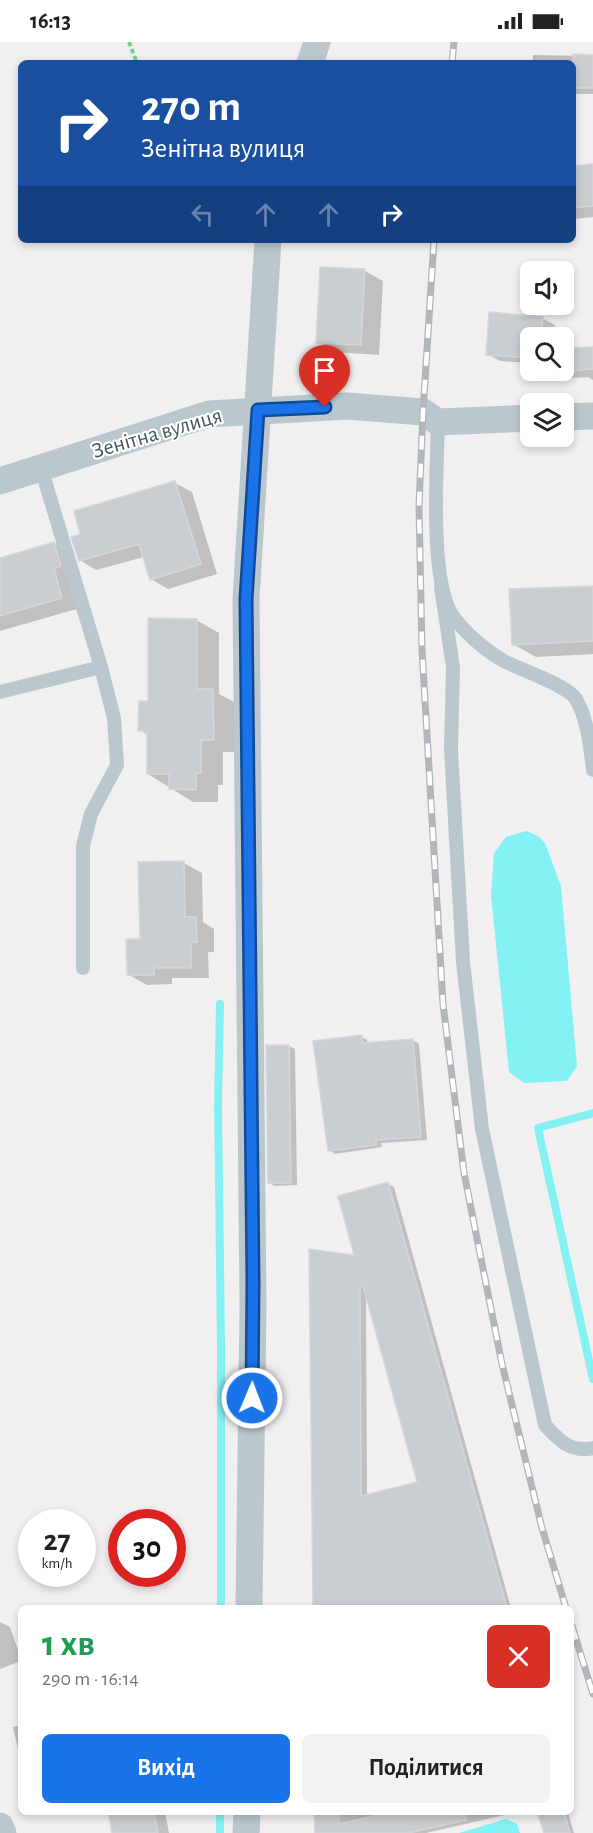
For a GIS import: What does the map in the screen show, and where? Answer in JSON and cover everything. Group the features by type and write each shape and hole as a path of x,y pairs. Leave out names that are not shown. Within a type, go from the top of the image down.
{"street":[{"path":"311,60 317,42"},
{"path":"249,1605 253,1293 246,599 268,243"},
{"name":"Зенітна вулиця","path":"0,481 209,414 347,406 423,412 438,422 520,418"},
{"path":"574,417 593,416"},
{"path":"246,1833 247,1815"},
{"path":"0,1826 3,1833"}],"lane":[{"path":"438,422 437,529 441,587 453,667 451,750 463,962 482,1129 545,1425 562,1444 586,1450 593,1448"},
{"path":"41,468 101,667 114,718 117,765 91,814 83,846 83,968"},
{"path":"441,587 452,615 484,647 502,660 564,687 576,699 588,731 593,770"},
{"path":"0,692 101,667"}],"path":[{"path":"129,42 136,60"}],"water":[{"path":"526,831 538,836 545,843 561,886 577,1066 567,1081 524,1083 509,1072 491,895 494,853 506,837"},
{"path":"506,1819 517,1824 520,1833 459,1833"}],"building":[{"path":"573,54 593,55 593,88 576,88 576,60 573,60"},
{"path":"593,164 593,206 576,208 576,166"},
{"path":"320,267 365,269 361,345 316,343"},
{"path":"489,312 543,317 542,327 520,327 520,357 486,355"},
{"path":"593,347 593,369 574,371 574,348"},
{"path":"175,481 201,564 150,580 139,544 79,561 71,537 80,534 74,511"},
{"path":"54,542 61,566 54,568 62,598 0,616 0,558"},
{"path":"593,586 593,641 512,645 509,589"},
{"path":"148,618 197,619 197,689 213,689 214,740 201,740 201,773 196,773 196,790 169,789 169,774 147,774 147,731 138,731 139,701 148,701"},
{"path":"184,861 185,917 196,917 197,942 191,943 191,968 154,968 154,975 127,975 126,939 140,939 138,862"},
{"path":"362,1035 363,1043 413,1039 421,1137 376,1140 376,1145 328,1151 313,1041"},
{"path":"266,1045 289,1045 291,1183 268,1183"},
{"path":"388,1182 506,1605 313,1605 309,1249 354,1255 338,1196","holes":["360,1286 363,1286 417,1482 361,1496"]},
{"path":"109,1815 155,1815 158,1833 112,1833"},
{"path":"314,1815 338,1815 339,1824 380,1815 465,1815 466,1820 409,1833 315,1833"},
{"path":"538,1815 565,1815 570,1833 544,1833"}],"waterway":[{"path":"220,1004 218,1105 221,1605"},
{"path":"593,1113 538,1128 593,1379"},
{"path":"220,1815 220,1833"}],"railway":[{"path":"452,60 454,42"},
{"path":"434,243 419,506 422,650 443,1004 464,1173 502,1364 542,1528 565,1605"},
{"path":"574,1632 593,1694"}],"route":[{"path":"252,1398 253,1282 246,599 258,410 325,407"}]}
